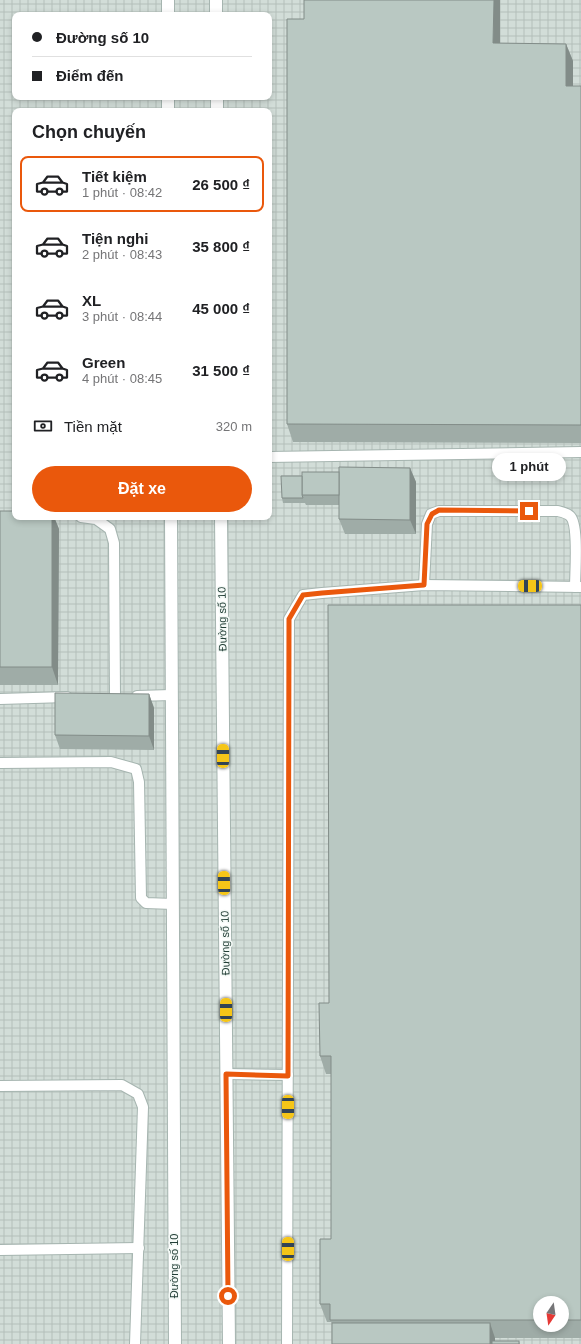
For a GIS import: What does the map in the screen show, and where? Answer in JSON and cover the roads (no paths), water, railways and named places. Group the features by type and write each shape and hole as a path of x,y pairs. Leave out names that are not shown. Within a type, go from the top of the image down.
{"street":[{"path":"168,0 168,12"},
{"path":"216,0 216,12"},
{"name":"Đường số 10","path":"170,520 175,1344"},
{"name":"Đường số 10","path":"221,520 229,1344"}],"lane":[{"path":"272,457 581,452"},
{"path":"287,1344 289,619 303,595 424,585 578,587 573,520 569,515 558,511 439,510 432,514 427,524 424,585"},
{"path":"97,520 110,529 114,543 112,696 171,695"},
{"path":"0,699 77,697"},
{"path":"0,763 111,762 136,769 138,782 141,898 146,903 172,904"},
{"path":"226,1074 288,1076"},
{"path":"0,1086 122,1085 138,1094 143,1107 136,1344"},
{"path":"0,1250 139,1248"}]}
